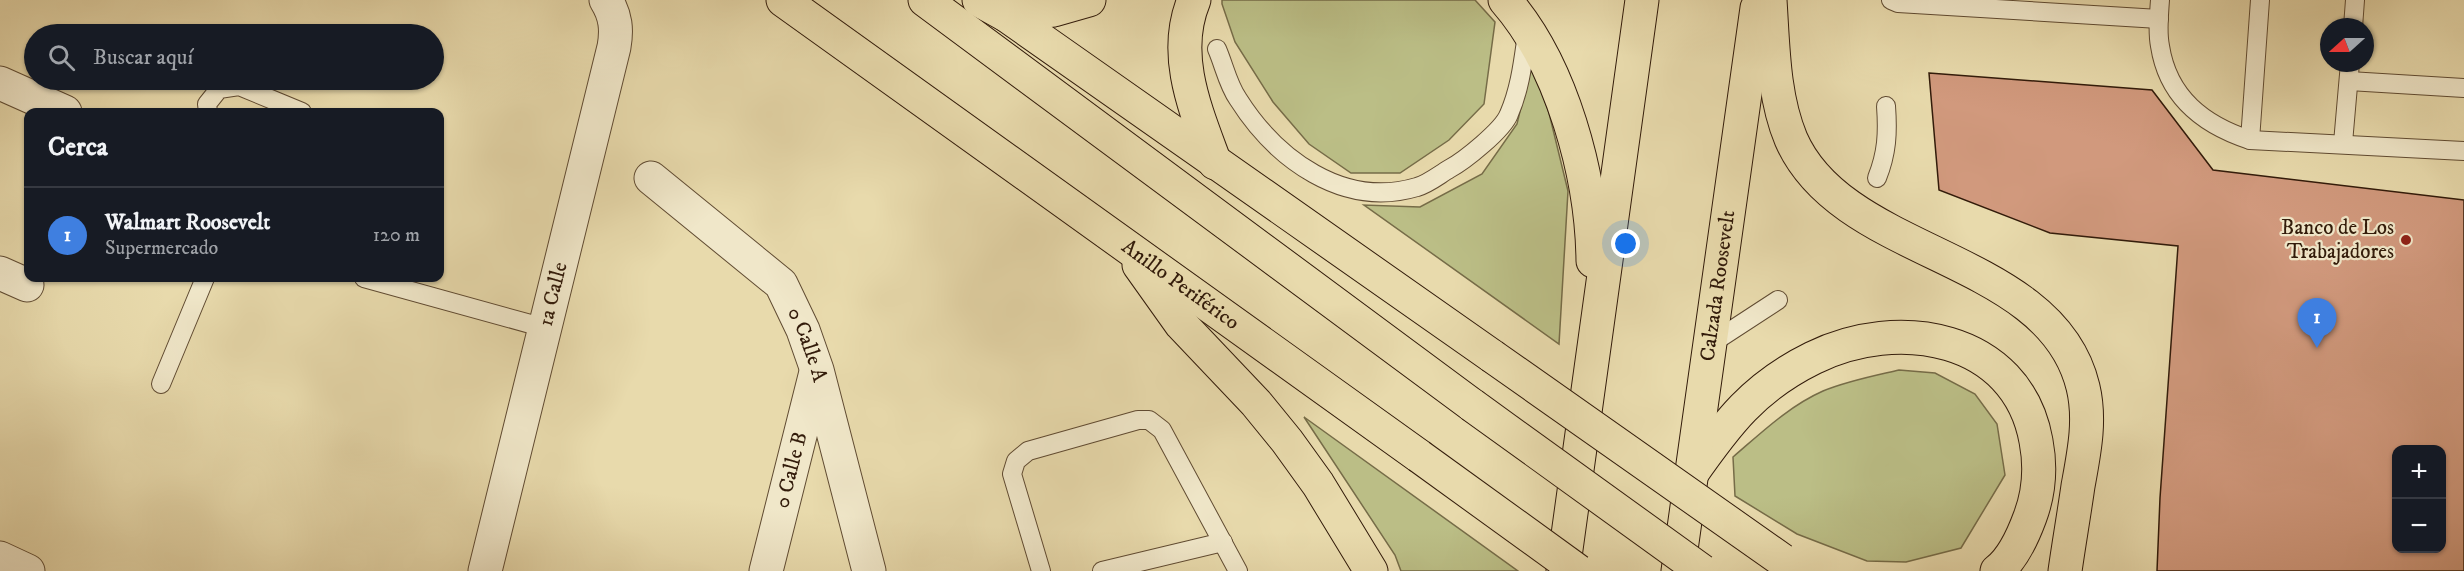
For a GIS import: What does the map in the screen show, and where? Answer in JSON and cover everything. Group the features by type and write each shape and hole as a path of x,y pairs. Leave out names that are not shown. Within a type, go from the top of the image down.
{"highway":[{"name":"Anillo Periférico","path":"783,0 1578,571"},
{"path":"926,0 1473,405 1702,571"},
{"path":"992,7 1054,10 1089,0"},
{"path":"1194,0 1185,32 1189,88 1215,162"},
{"path":"1505,0 1527,30 1549,69 1568,116 1587,201 1593,244 1592,364"},
{"path":"1563,571 1642,0"},
{"name":"Calzada Roosevelt","path":"1677,571 1758,0"},
{"path":"1770,0 1773,50 1783,111 1791,138 1813,174 1844,203 2012,294 2048,325 2064,345 2076,368 2083,386 2087,412 2086,436 2065,571"},
{"path":"992,7 1790,566"},
{"path":"1122,242 1181,324 1256,403 1287,441 1330,503 1371,571"},
{"path":"1690,476 1732,418 1757,393 1778,377 1814,357 1863,341 1890,338 1942,340 1988,363 2010,381 2024,403 2034,427 2038,463 2035,504 2016,547 1997,571"}],"street":[{"name":"1a Calle","path":"485,571 614,47 617,33 611,9"},
{"path":"0,82 56,108"},
{"name":"0 Calle A","path":"651,178 781,284 803,330 817,370 869,571"},
{"name":"0 Calle B","path":"766,571 817,370"},
{"path":"0,558 28,571"}],"lane":[{"path":"1891,0 1898,3 1974,3 2055,7 2159,19"},
{"path":"2160,0 2160,46 2167,73 2181,97 2200,117 2224,132 2250,140 2464,151"},
{"path":"2250,140 2260,0"},
{"path":"2354,18 2355,0"},
{"path":"1217,49 1237,98 1267,139 1304,169 1348,189 1380,192 1418,187 1466,160 1508,117 1521,78 1527,30"},
{"path":"2343,143 2349,72 2464,88"},
{"path":"208,108 207,104 218,90"},
{"path":"249,90 292,108"},
{"path":"1877,178 1885,158 1888,139 1886,106"},
{"path":"161,384 203,282"},
{"path":"378,282 545,328"},
{"path":"1708,345 1778,300"},
{"path":"1041,571 1012,474 1016,461 1028,451 1138,420 1149,420 1162,430 1238,571"},
{"path":"1102,571 1223,542"}],"green space":[{"path":"1222,0 1475,0 1495,22 1484,104 1449,140 1400,173 1351,173 1309,144 1273,102 1235,42"},
{"path":"1532,61 1549,113 1568,191 1559,344 1364,205 1420,207 1482,174 1517,124"},
{"path":"1899,370 1935,373 1975,394 1997,424 2005,475 1961,548 1906,562 1867,561 1797,534 1735,496 1733,457 1776,421 1799,404 1823,391"},
{"path":"1304,417 1518,571 1401,571 1395,555"}],"building":[{"path":"1929,73 2152,90 2213,170 2464,200 2464,571 2157,571 2178,246 2050,233 1939,190"}],"place":[{"name":"Banco de Los Trabajadores","path":"2406,240"},
{"name":"Walmart Roosevelt","path":"2317,348"}]}
